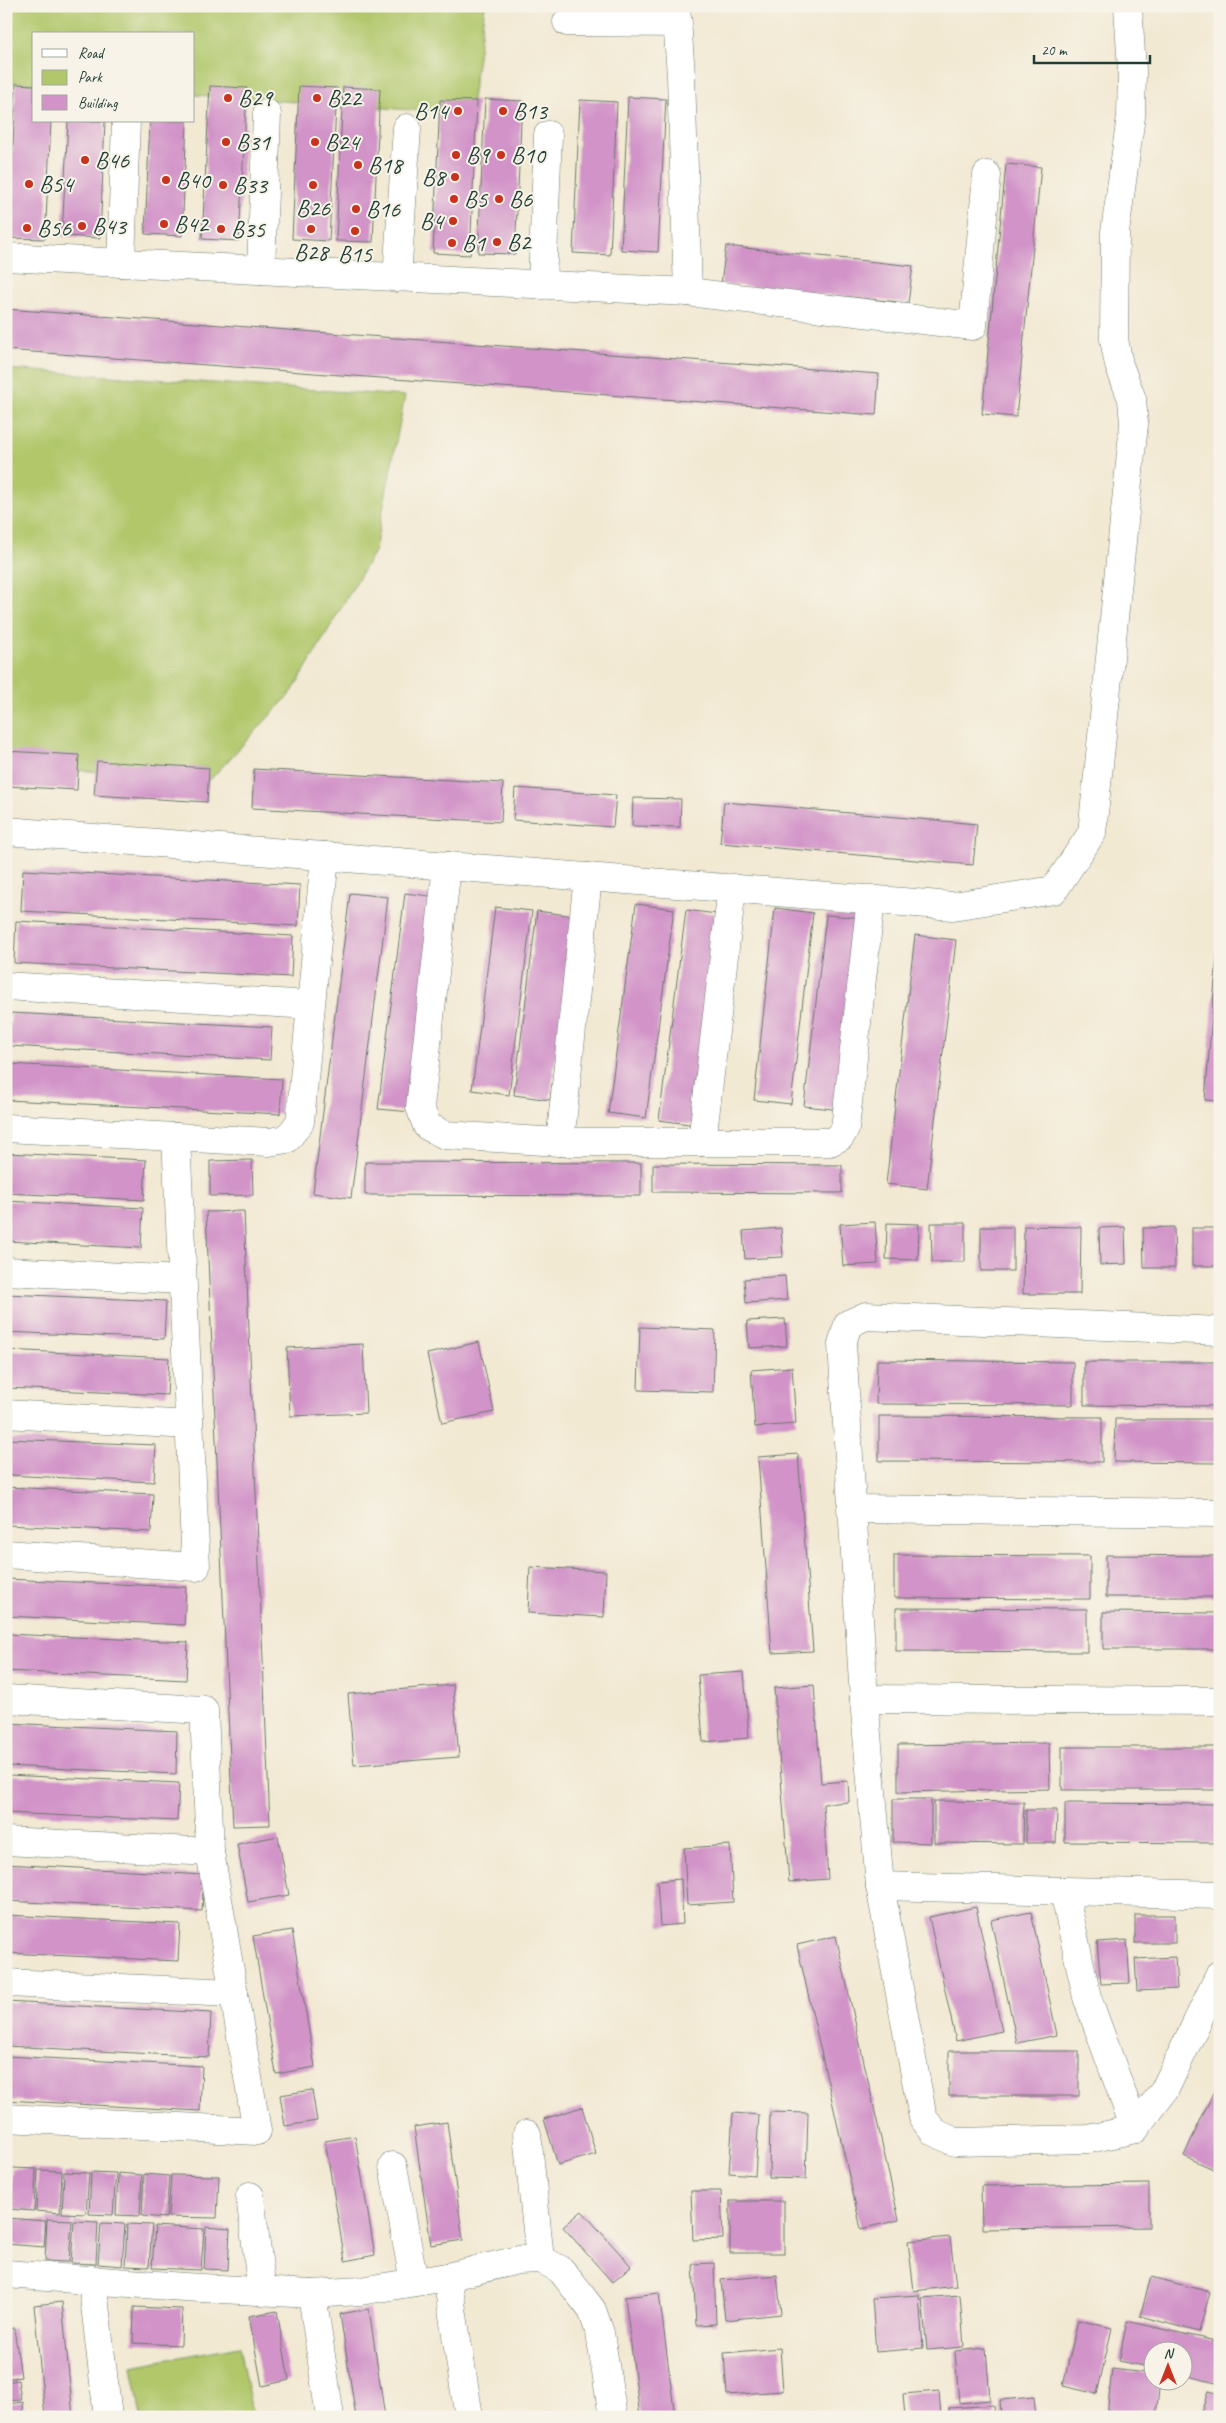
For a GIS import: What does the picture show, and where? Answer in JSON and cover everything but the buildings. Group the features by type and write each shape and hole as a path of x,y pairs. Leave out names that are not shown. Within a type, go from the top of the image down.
{"street":[{"path":"6,832 953,906 1054,890 1092,833 1134,424 1132,399 1119,366 1114,338 1115,232 1131,116 1132,71 1128,6"},
{"path":"567,22 677,14 688,292"},
{"path":"261,270 267,114"},
{"path":"120,263 126,122"},
{"path":"397,278 407,128"},
{"path":"542,285 548,136"},
{"path":"6,257 688,292 973,326 987,175"},
{"path":"6,1128 269,1142 287,1139 300,1122 325,856"},
{"path":"447,866 420,1107 427,1126 445,1135 560,1142 830,1142 840,1138 845,1128 871,899"},
{"path":"560,1142 588,877"},
{"path":"702,1142 732,888"},
{"path":"6,986 310,1005"},
{"path":"6,1554 196,1567 176,1138"},
{"path":"6,1271 182,1280"},
{"path":"1220,1331 866,1316 848,1324 842,1344 864,1699 880,1886 923,2118 934,2132 955,2142 1089,2140 1136,2129 1164,2091 1220,1974"},
{"path":"6,1414 189,1425"},
{"path":"851,1509 1220,1513"},
{"path":"6,1699 204,1710 210,1852 257,2131 6,2118"},
{"path":"864,1699 1220,1701"},
{"path":"6,1841 210,1852"},
{"path":"880,1886 1220,1895"},
{"path":"1064,1891 1087,1997 1136,2129"},
{"path":"6,1983 234,1993"},
{"path":"526,2134 540,2259"},
{"path":"393,2166 414,2282"},
{"path":"250,2196 262,2292"},
{"path":"6,2274 312,2294 360,2291 447,2277 518,2260 540,2259 562,2270 592,2310 600,2333 613,2417"},
{"path":"447,2277 469,2417"},
{"path":"92,2279 108,2417"},
{"path":"312,2294 330,2417"}],"green space":[{"path":"6,6 485,6 470,114 195,95 195,32 32,32 32,84 6,82"},
{"path":"6,369 405,396 375,550 292,692 210,780 6,765"},
{"path":"239,2346 253,2417 141,2417 132,2366"}],"place":[{"name":"B29","path":"228,98"},
{"name":"B22","path":"317,98"},
{"name":"B14","path":"458,111"},
{"name":"B13","path":"503,111"},
{"name":"B31","path":"226,142"},
{"name":"B24","path":"315,142"},
{"name":"B9","path":"456,155"},
{"name":"B10","path":"501,155"},
{"name":"B46","path":"85,160"},
{"name":"B18","path":"358,165"},
{"name":"B8","path":"455,177"},
{"name":"B40","path":"166,180"},
{"name":"B54","path":"29,184"},
{"name":"B33","path":"223,185"},
{"name":"B26","path":"313,185"},
{"name":"B5","path":"454,199"},
{"name":"B6","path":"499,199"},
{"name":"B16","path":"356,209"},
{"name":"B4","path":"453,221"},
{"name":"B42","path":"164,224"},
{"name":"B43","path":"82,226"},
{"name":"B56","path":"27,228"},
{"name":"B35","path":"221,229"},
{"name":"B28","path":"311,229"},
{"name":"B15","path":"355,231"},
{"name":"B2","path":"497,242"},
{"name":"B1","path":"452,243"}]}
